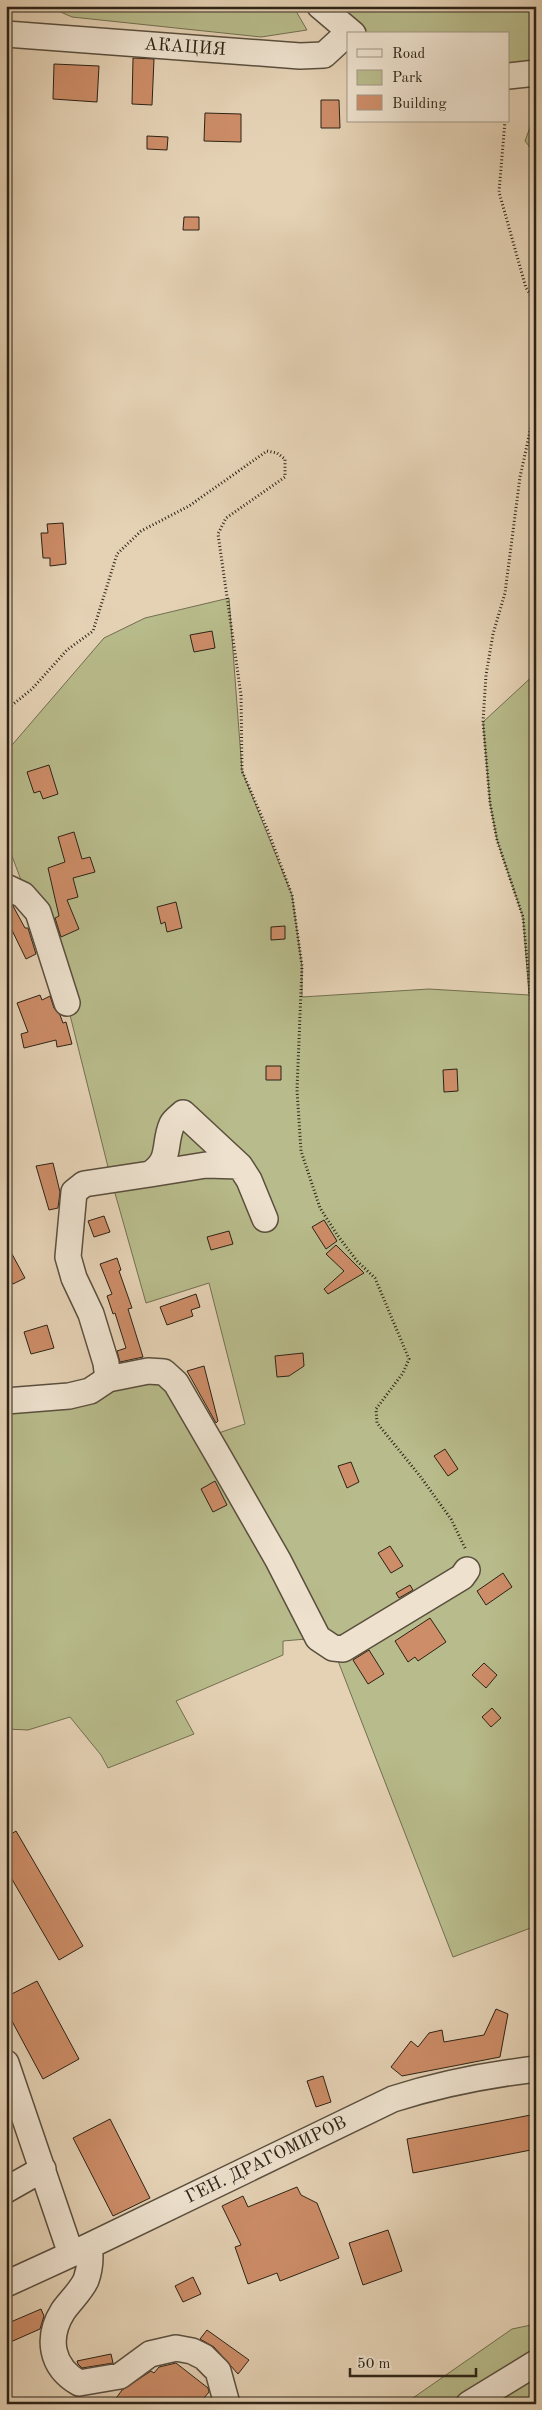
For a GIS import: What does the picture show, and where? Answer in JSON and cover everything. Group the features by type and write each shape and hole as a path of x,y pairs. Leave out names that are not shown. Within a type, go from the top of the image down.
{"street":[{"path":"320,6 350,32"},
{"name":"АКАЦИЯ","path":"8,34 300,56 324,55 347,36"},
{"path":"510,76 536,73"},
{"path":"6,886 23,895 38,912 67,1003"},
{"path":"150,1174 164,1161 172,1123 183,1113 240,1166 250,1180 265,1219"},
{"path":"108,1379 106,1364 91,1314 74,1278 68,1258 74,1192 84,1184 206,1165 240,1166"},
{"path":"6,1401 69,1396 90,1391 108,1379 148,1371 164,1372 176,1383 278,1560 318,1638 333,1648 343,1650 462,1577 467,1570"},
{"path":"6,2063 43,2170 80,2250 91,2259 86,2281 62,2313 52,2336 55,2357 66,2376 79,2383 120,2376 150,2354 176,2348 192,2350 204,2357 218,2371 226,2404"},
{"name":"ГЕН. ДРАГОМИРОВ","path":"6,2284 392,2098 442,2084 486,2075 536,2069"},
{"path":"6,2190 43,2170"},
{"path":"468,2404 536,2363"}],"path":[{"path":"506,122 499,192 526,288 536,302"},
{"path":"536,404 520,477 505,593 493,634 486,675 483,722 490,803 498,840 523,917 536,1054"},
{"path":"6,710 32,689 67,650 93,631 117,554 140,531 189,506 267,451 277,453 285,459 285,477 226,518 218,534 242,695 242,771 268,831 292,895 302,966 297,1090 301,1151 320,1208 348,1248 375,1278 409,1359 403,1373 376,1409 377,1424 420,1476 451,1519 467,1553 467,1570"}],"green space":[{"path":"47,6 293,6 307,30 261,37 72,17"},
{"path":"320,6 536,6 536,73 510,76 510,32 351,32"},
{"path":"536,111 536,155 525,141"},
{"path":"229,598 242,771 292,895 302,966 302,997 429,989 529,995 523,917 497,840 490,803 483,722 536,673 536,1926 453,1957 333,1648 318,1638 283,1641 283,1655 176,1701 194,1734 108,1768 101,1755 70,1717 28,1730 6,1729 6,1401 148,1371 207,1437 245,1424 209,1283 146,1303 111,1179 67,1003 6,840 6,752 104,638 145,618"},
{"path":"536,2324 536,2404 411,2404 410,2400 512,2329"}],"building":[{"path":"133,58 154,59 152,105 132,104"},
{"path":"54,64 99,66 97,102 53,99"},
{"path":"321,100 339,100 340,128 321,128"},
{"path":"205,113 241,114 241,142 204,141"},
{"path":"147,136 168,137 167,150 147,149"},
{"path":"184,217 199,217 199,230 183,230"},
{"path":"63,523 66,564 50,566 50,558 43,558 41,533 48,533 47,524"},
{"path":"212,631 215,648 194,652 190,635"},
{"path":"49,765 58,794 43,799 40,791 34,793 27,772"},
{"path":"74,832 82,859 90,857 95,872 73,878 78,897 67,900 79,929 61,937 55,918 59,916 48,868 65,862 58,837"},
{"path":"176,902 182,928 167,932 165,922 161,924 157,907"},
{"path":"6,903 13,906 25,928 28,928 36,954 26,959 6,918"},
{"path":"285,926 285,939 271,940 271,927"},
{"path":"40,995 42,1000 50,996 54,1008 60,1015 63,1023 66,1022 72,1044 57,1047 56,1040 24,1048 21,1034 28,1032 17,1003"},
{"path":"266,1066 281,1066 281,1080 266,1080"},
{"path":"457,1069 458,1091 444,1092 443,1070"},
{"path":"53,1163 60,1192 58,1208 49,1210 36,1166"},
{"path":"104,1216 110,1232 94,1237 88,1221"},
{"path":"324,1220 337,1241 326,1249 312,1227"},
{"path":"229,1231 233,1244 211,1250 207,1237"},
{"path":"6,1243 25,1278 13,1284 6,1272"},
{"path":"336,1245 364,1273 328,1294 324,1289 344,1271 326,1254"},
{"path":"117,1258 121,1270 119,1271 132,1308 128,1309 143,1357 120,1362 117,1351 126,1348 115,1313 113,1314 107,1296 112,1294 100,1264"},
{"path":"196,1294 200,1307 191,1310 193,1316 167,1325 160,1307"},
{"path":"47,1325 54,1348 31,1354 24,1332"},
{"path":"303,1353 304,1366 289,1376 277,1377 275,1356"},
{"path":"204,1366 218,1421 216,1423 187,1371"},
{"path":"445,1449 458,1469 448,1476 434,1456"},
{"path":"351,1462 359,1482 347,1488 338,1466"},
{"path":"215,1481 227,1505 213,1512 201,1489"},
{"path":"390,1546 403,1566 391,1573 378,1553"},
{"path":"503,1573 512,1587 486,1605 477,1591"},
{"path":"410,1585 413,1590 399,1598 396,1593"},
{"path":"430,1618 446,1642 418,1661 415,1657 408,1662 395,1641"},
{"path":"369,1650 384,1674 368,1684 353,1660"},
{"path":"484,1663 497,1675 486,1688 472,1675"},
{"path":"492,1708 501,1718 491,1727 482,1717"},
{"path":"16,1831 83,1946 59,1960 6,1869 6,1837"},
{"path":"37,1981 79,2059 43,2079 6,2010 6,1997"},
{"path":"496,2009 508,2014 500,2057 402,2076 391,2067 411,2041 418,2047 429,2033 442,2030 444,2042 484,2035"},
{"path":"323,2076 331,2102 316,2107 307,2081"},
{"path":"536,2114 536,2149 413,2173 407,2139"},
{"path":"110,2119 150,2198 113,2216 73,2138"},
{"path":"297,2187 301,2195 317,2203 339,2258 280,2281 277,2273 248,2284 235,2247 241,2245 222,2206 243,2196 248,2207"},
{"path":"388,2230 402,2271 363,2285 349,2243"},
{"path":"193,2277 201,2294 183,2302 175,2286"},
{"path":"41,2309 44,2316 40,2329 6,2344 6,2324"},
{"path":"207,2330 249,2360 238,2374 214,2347 200,2339"},
{"path":"111,2354 113,2363 82,2368 77,2361"},
{"path":"176,2363 208,2388 209,2392 199,2404 112,2404 122,2390 151,2371 154,2373 159,2367"}]}
